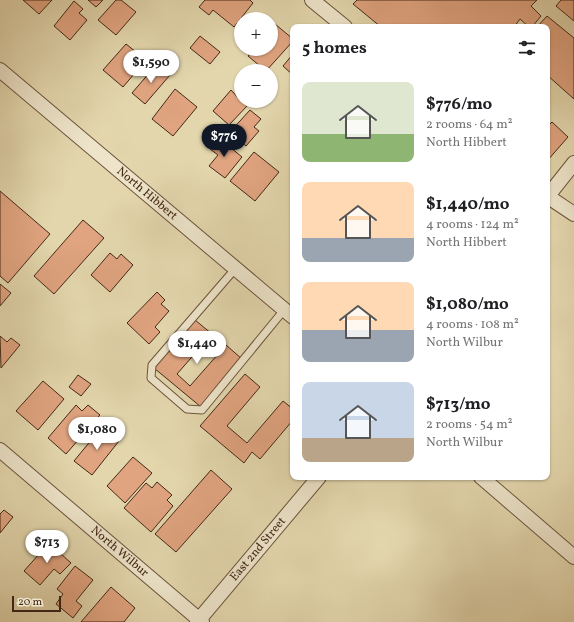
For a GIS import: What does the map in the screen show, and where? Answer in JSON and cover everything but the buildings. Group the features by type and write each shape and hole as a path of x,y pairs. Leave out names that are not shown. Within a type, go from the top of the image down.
{"street":[{"path":"312,0 341,24"},
{"name":"North Hibbert","path":"0,70 288,314"},
{"path":"550,192 574,163"},
{"path":"550,198 574,214"},
{"name":"North Wilbur","path":"0,450 200,621"},
{"name":"East 2nd Street","path":"200,621 317,480"},
{"path":"484,480 574,557"}],"lane":[{"path":"235,268 152,365 151,378 187,409 202,410 288,314"}]}
